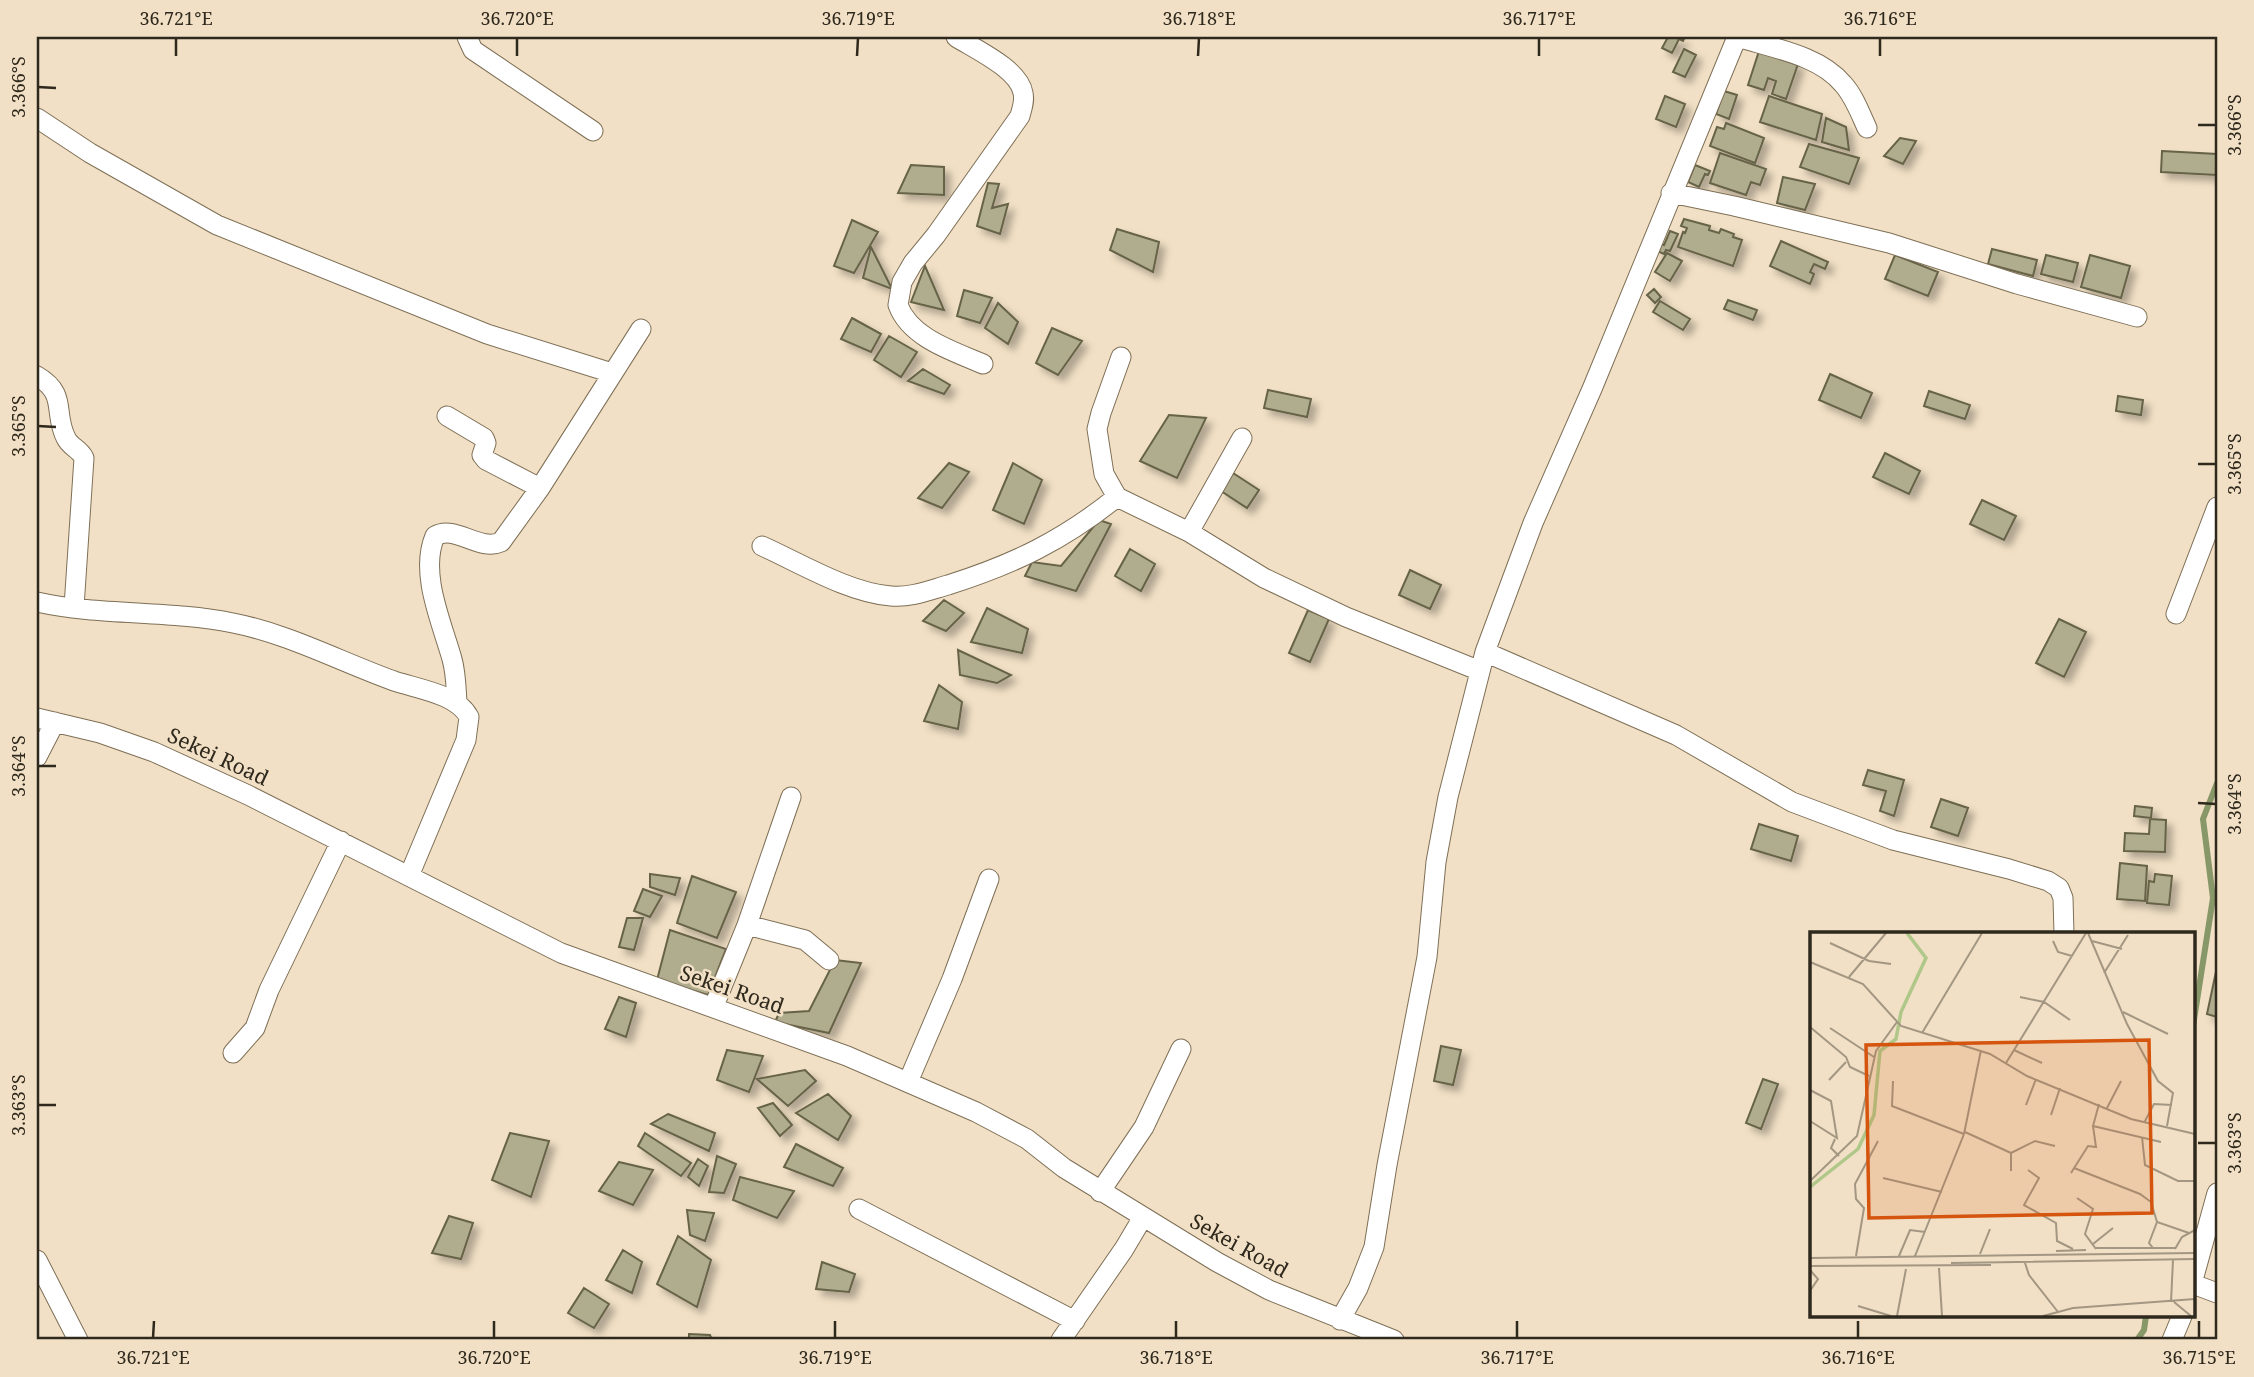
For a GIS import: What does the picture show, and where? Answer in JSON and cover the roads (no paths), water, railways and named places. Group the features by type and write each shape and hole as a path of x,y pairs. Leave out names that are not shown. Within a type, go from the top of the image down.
{"street":[{"path":"467,37 473,50 593,131"},
{"path":"956,37 1006,68 1020,84 1024,96 1020,116 913,263 902,282 898,305 914,329 945,347 983,363"},
{"path":"1339,1320 1359,1288 1374,1247 1425,969 1436,862 1448,797 1483,662 1533,523 1597,378 1737,37 1820,65 1842,83 1867,128"},
{"path":"37,118 90,153 217,225 487,334 612,373"},
{"path":"1671,193 1889,243 2017,284 2137,317"},
{"path":"457,702 455,672 431,588 432,541 438,533 446,532 488,545 497,544 540,488 641,329"},
{"path":"1121,357 1097,429 1104,474 1117,497 1189,532 1264,578 1346,617 1483,662 1676,734 1792,802 1893,840 2048,881 2059,888 2063,898 2064,932"},
{"path":"37,376 53,388 58,398 65,436 84,458 74,607"},
{"path":"447,416 484,438 486,443 482,455 486,460 540,488"},
{"path":"1189,532 1242,438"},
{"path":"762,546 864,590 893,597 920,593 988,572 1029,555 1083,524 1117,497"},
{"path":"2176,614 2217,507"},
{"path":"37,602 184,614 237,624 316,649 391,680 457,702 469,717 466,740 410,876"},
{"path":"37,757 46,720"},
{"name":"Sekei Road","path":"46,720 100,733 154,752 248,795 561,953 848,1056 976,1112 1027,1139 1100,1192 1269,1290 1394,1340"},
{"path":"714,1006 747,925 791,797"},
{"path":"233,1053 255,1028 270,990 341,841"},
{"path":"908,1082 952,979 989,879"},
{"path":"747,925 805,940 829,960"},
{"path":"1100,1192 1144,1127 1181,1049"},
{"path":"2194,1278 2217,1194"},
{"path":"859,1209 1075,1321"},
{"path":"1061,1340 1143,1217"},
{"path":"37,1260 78,1340"},
{"path":"2194,1282 2217,1293"},
{"path":"2172,1340 2181,1318"}],"waterway":[{"path":"2194,1020 2213,898 2203,819 2217,783"},
{"path":"2137,1340 2144,1330 2146,1318"}]}
